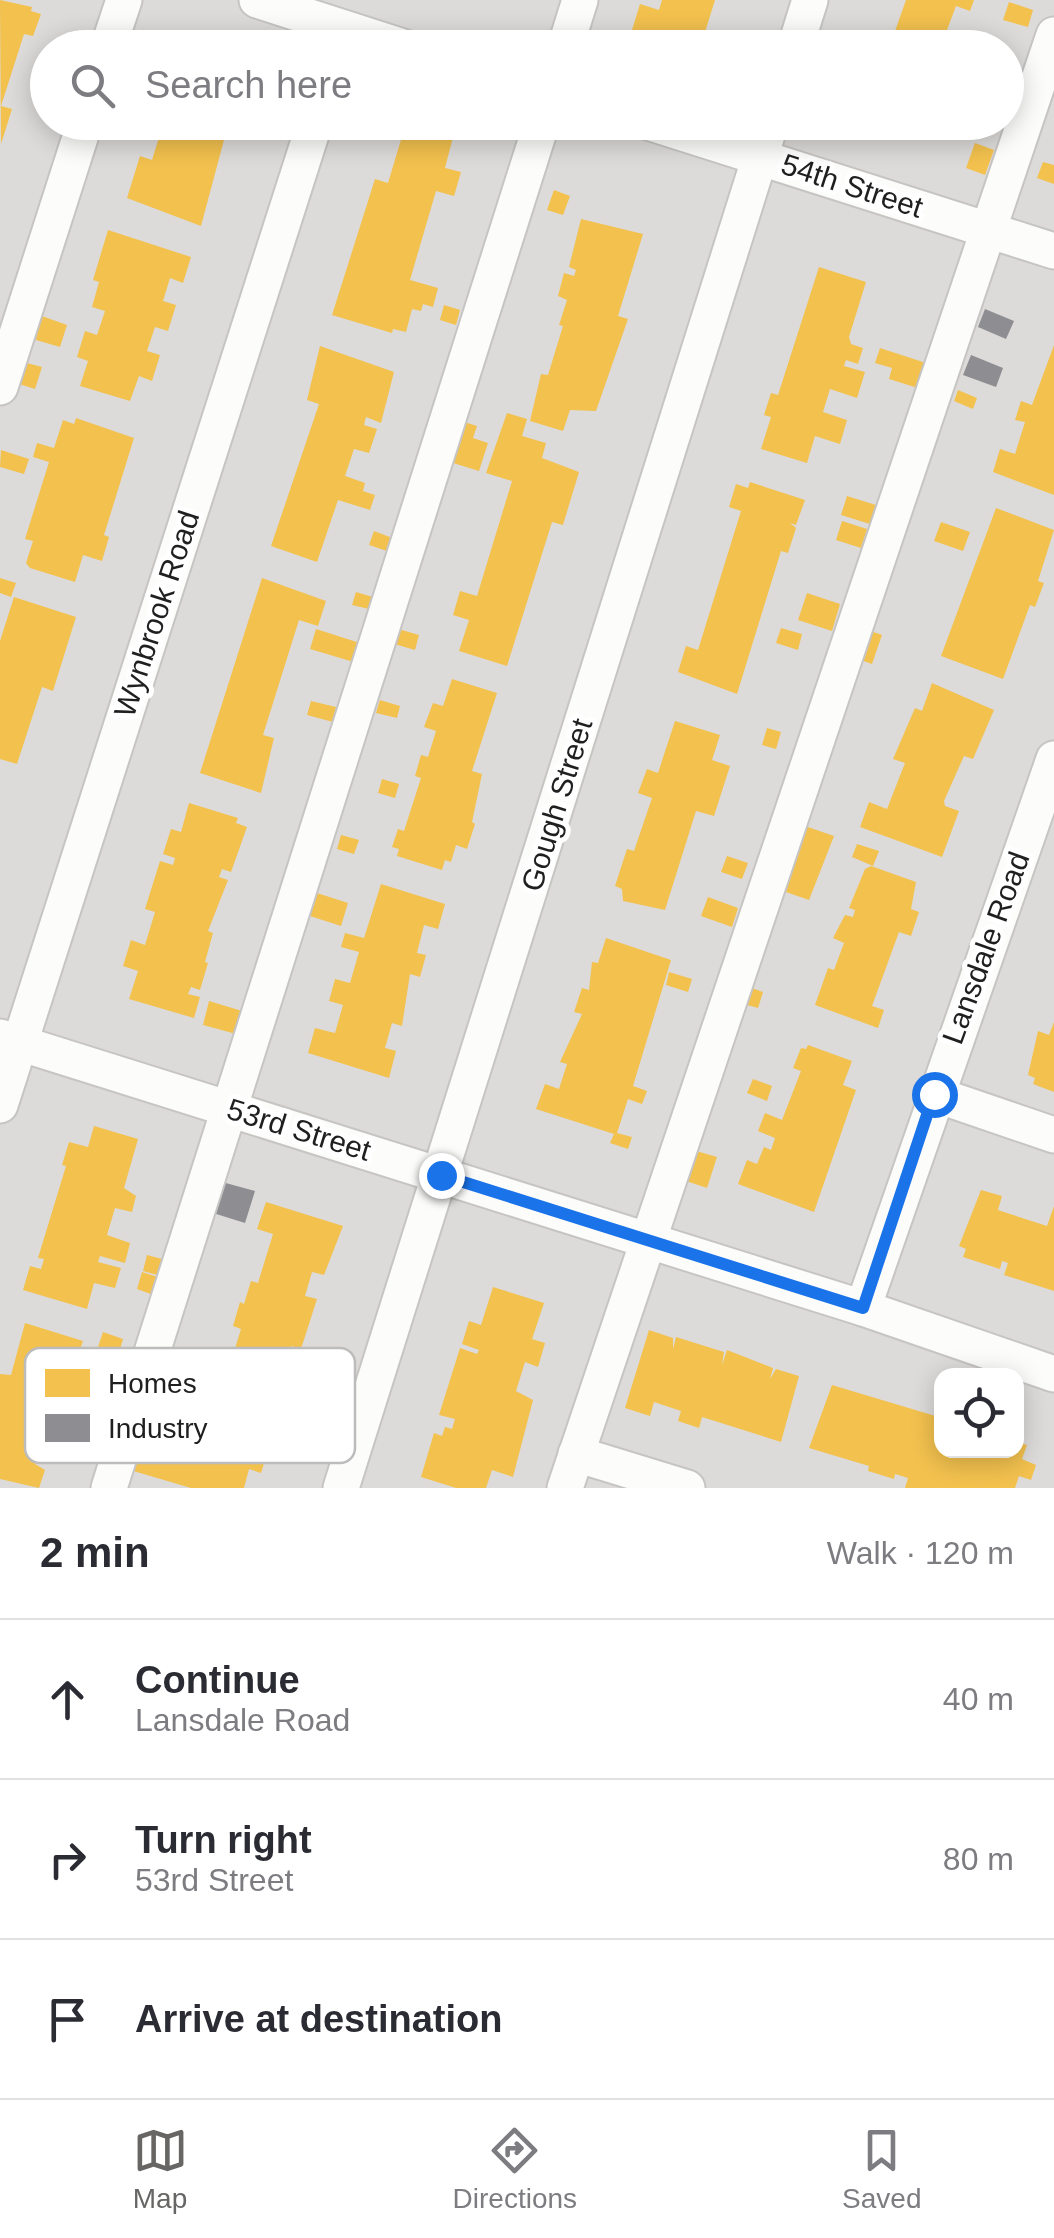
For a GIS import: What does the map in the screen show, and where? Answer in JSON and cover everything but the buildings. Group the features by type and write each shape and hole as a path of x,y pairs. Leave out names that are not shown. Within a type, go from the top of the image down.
{"street":[{"path":"114,30 124,0"},
{"path":"257,0 346,25"},
{"path":"571,30 580,0"},
{"path":"800,30 810,0"},
{"path":"1024,122 1054,35"},
{"path":"0,387 78,140"},
{"name":"Wynbrook Road","path":"0,1105 10,1040 309,140"},
{"path":"154,1348 536,140"},
{"name":"54th Street","path":"707,140 1054,251"},
{"name":"Gough Street","path":"355,1444 765,140"},
{"path":"565,1488 1018,140"},
{"name":"Lansdale Road","path":"863,1308 934,1094 1054,759"},
{"name":"53rd Street","path":"10,1040 863,1308 1054,1374"},
{"path":"934,1094 1054,1135"},
{"path":"576,1454 687,1488"},
{"path":"109,1488 117,1463"},
{"name":"Gough Street","path":"341,1488 349,1463"}],"shaded area":[{"path":"0,0 1054,0 1054,1488 0,1488"}],"route":[{"path":"441,1175 863,1308 934,1094"}]}
